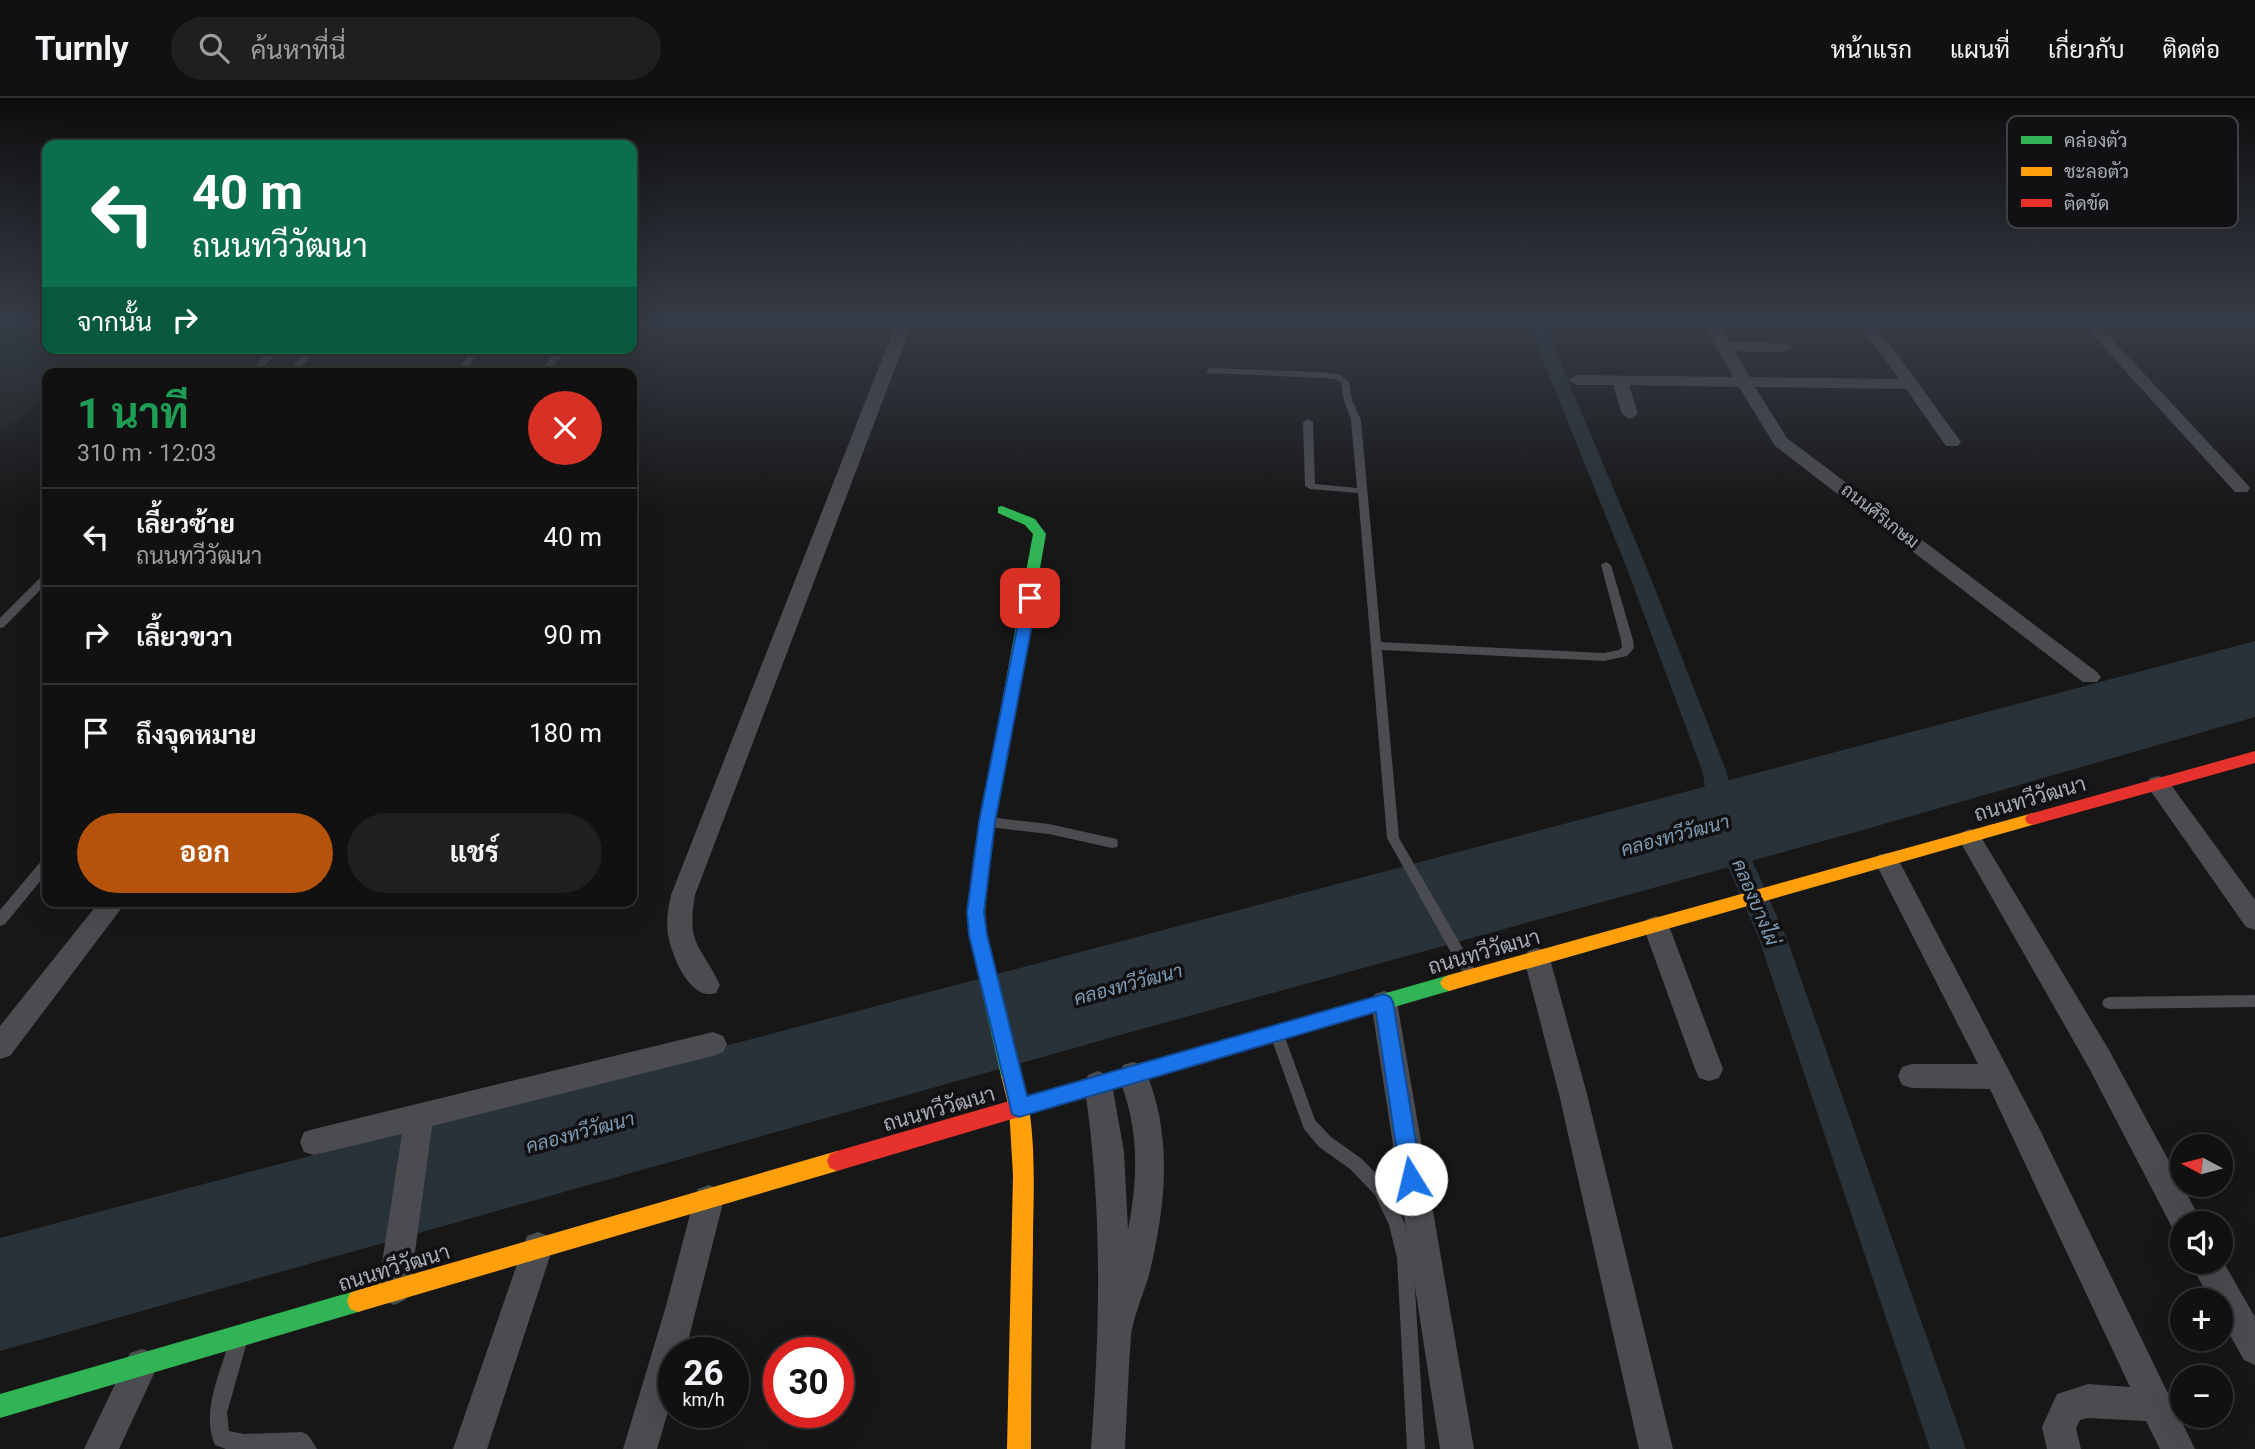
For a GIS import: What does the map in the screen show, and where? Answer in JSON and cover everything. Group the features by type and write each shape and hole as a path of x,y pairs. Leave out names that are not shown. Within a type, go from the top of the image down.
{"main road":[{"path":"1002,510 1030,522 1040,534 987,822 976,912 978,935 1019,1108 1023,1175 1019,1449"},
{"name":"ถนนทวีวัฒนา","path":"0,1406 1276,1032 2255,757"}],"street":[{"path":"707,985 691,965 681,941 678,918 683,895 881,384"},
{"path":"1621,384 1630,414"},
{"name":"ถนนศิริเกษม","path":"1746,384 1781,442 2090,677"},
{"path":"1910,384 1952,442"},
{"path":"2145,384 2241,488"},
{"path":"2158,785 2255,920"},
{"path":"1970,838 2099,1059 2180,1211"},
{"path":"1887,862 1998,1077 2178,1449"},
{"path":"0,1047 110,907"},
{"path":"1656,926 1709,1069"},
{"path":"1536,959 1573,1094 1656,1449"},
{"path":"1384,1002 1457,1449"},
{"path":"314,1142 713,1044"},
{"path":"1115,1342 1139,1258 1150,1171 1148,1132 1133,1074"},
{"path":"1912,1076 1998,1077"},
{"path":"1098,1084 1109,1152 1115,1342 1108,1449"},
{"path":"394,1289 418,1117"},
{"path":"640,1449 682,1306 709,1199"},
{"path":"471,1449 538,1247"},
{"path":"2213,1274 2255,1349"},
{"path":"101,1449 142,1365"},
{"path":"2064,1449 2059,1427 2069,1406 2088,1401 2156,1405"}],"lane":[{"path":"1344,384 1356,421 1393,838 1472,978"},
{"path":"1308,422 1310,486 1363,491"},
{"path":"1378,646 1604,657 1623,653 1628,648 1627,640 1606,565"},
{"path":"0,624 42,582"},
{"path":"987,822 1049,829 1112,843"},
{"path":"0,920 42,870"},
{"path":"2109,1003 2255,1001"},
{"path":"1276,1032 1309,1124 1325,1143 1356,1164 1381,1190 1397,1224 1405,1258 1416,1449"},
{"path":"239,1338 218,1413 221,1439 244,1443 302,1441 308,1449"}],"shaded area":[{"path":"0,384 42,384 42,399 0,434"}],"water":[{"name":"คลองทวีวัฒนา","path":"2255,641 2255,717 1856,832 1131,1032 0,1351 0,1238"}],"waterway":[{"name":"คลองบางไผ่","path":"1561,384 1636,566 1715,773 1722,822 1773,939 1948,1449"}],"traffic: fast":[{"path":"1002,510 1030,522 1040,534 982,853 976,912 978,935 1011,1076"},
{"path":"1096,1085 1449,983"},
{"path":"0,1406 358,1301"}],"traffic: slow":[{"path":"1449,983 2033,819"},
{"path":"1011,1076 1019,1108 1023,1175 1019,1449"},
{"path":"358,1301 837,1161"}],"traffic: jam":[{"path":"2033,819 2255,757"},
{"path":"837,1161 1096,1085"}],"route":[{"path":"1030,598 987,822 976,912 978,935 1019,1108 1384,1002 1411,1179"}]}
